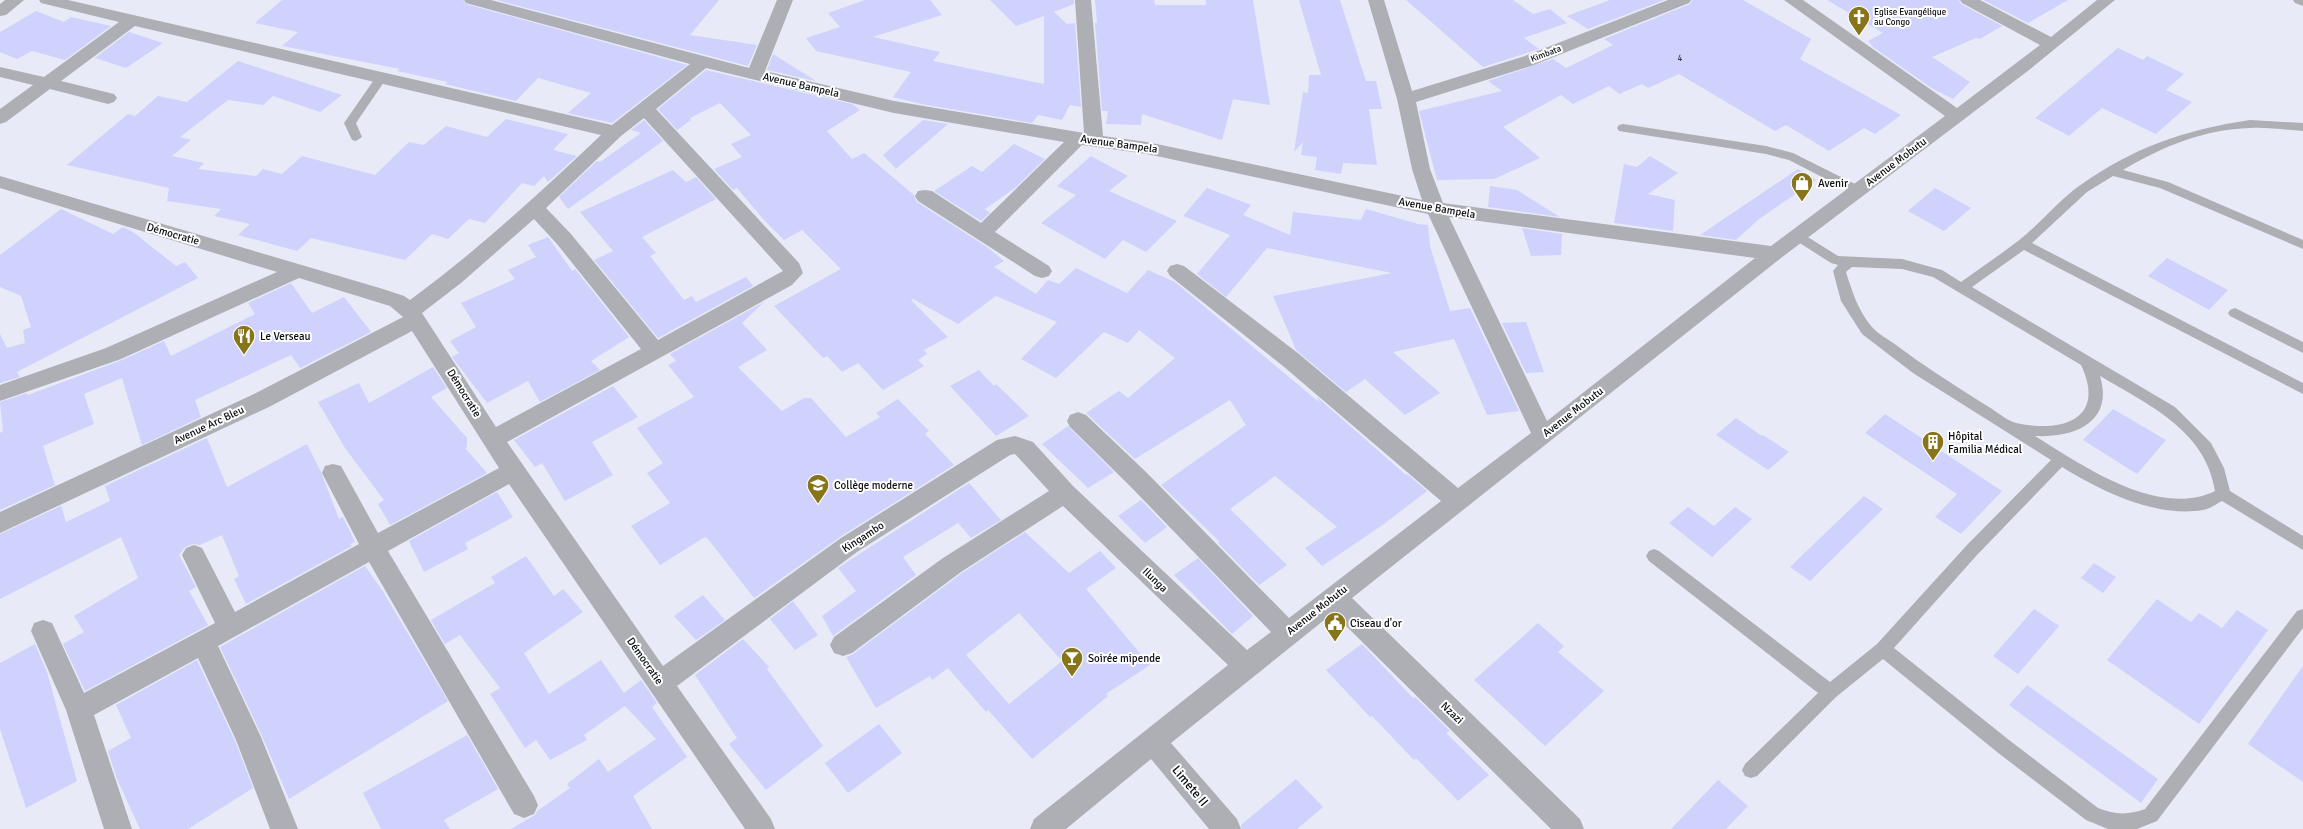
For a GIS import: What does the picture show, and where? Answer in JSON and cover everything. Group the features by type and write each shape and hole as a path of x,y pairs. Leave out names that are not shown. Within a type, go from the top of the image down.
{"street":[{"path":"0,11 16,0"},
{"path":"47,0 615,132"},
{"name":"Avenue Bampela","path":"472,0 703,62 894,107 1170,152 1435,209 1774,253"},
{"path":"755,74 785,0"},
{"path":"982,233 1086,139 1083,0"},
{"path":"1376,0 1406,99 1421,169 1435,209 1543,436"},
{"name":"Kimbata","path":"1406,99 1528,61 1683,0"},
{"path":"1792,0 1957,116"},
{"path":"1968,0 2052,44"},
{"name":"Avenue Mobutu","path":"1044,829 1246,666 1457,501 1543,436 1774,253 1799,237 1858,190 2052,44 2107,0"},
{"path":"0,118 132,20"},
{"name":"Avenue Arc Bleu","path":"0,523 276,394 353,356 413,316 454,278 535,208 615,132 703,62"},
{"path":"0,72 108,98"},
{"path":"492,439 785,280 793,273 792,268 646,108"},
{"name":"Démocratie","path":"0,182 397,301 413,316 513,471 761,829"},
{"path":"925,196 1042,271"},
{"path":"535,208 564,239 655,351"},
{"path":"0,393 54,377 183,325 296,271"},
{"path":"1177,272 1291,360 1457,501"},
{"path":"1078,421 1138,479 1288,633"},
{"name":"Kingambo","path":"660,683 848,545 1005,446 1015,444 1025,448 1065,493"},
{"path":"79,710 372,547 513,471"},
{"path":"333,473 372,547 466,702 524,805"},
{"path":"843,644 952,565 1065,493"},
{"name":"Ilunga","path":"1065,493 1246,666"},
{"path":"194,555 229,626"},
{"name":"Nzazi","path":"1334,597 1570,829"},
{"path":"43,631 79,710 118,829"},
{"path":"203,642 248,737 284,829"},
{"name":"Limete II","path":"1153,742 1227,829"}],"lane":[{"path":"356,137 350,123 380,78"},
{"path":"1963,287 2023,244 2083,189 2144,152 2166,143 2208,130 2250,124 2303,127"},
{"path":"1623,128 1793,157 1858,190"},
{"path":"2111,172 2143,178 2164,185 2303,245"},
{"path":"1799,237 1841,264 1902,264 1923,268 1937,273 1963,287 2170,411 2193,430 2212,454 2221,476 2223,494"},
{"path":"2023,244 2303,389"},
{"path":"1841,264 1848,301 1867,330 1918,369 2014,428 2060,460 2098,482 2128,494 2168,504 2203,504 2223,494"},
{"path":"2235,313 2303,348"},
{"path":"2014,428 2051,430 2080,423 2093,413 2098,395 2094,376 2085,360"},
{"path":"1751,770 1830,692 1883,649 1977,544 2060,460"},
{"path":"2223,494 2303,544"},
{"path":"1654,556 1830,692"},
{"path":"1883,649 2003,746 2092,814 2114,823 2133,822 2151,815 2303,616"}],"building":[{"path":"282,0 463,0 466,4 687,65 612,123 568,113 591,93 538,78 516,101 445,84 448,82 397,71 400,69 282,46 298,32 255,23"},
{"path":"497,0 719,0 690,35 757,45 748,66"},
{"path":"865,0 930,0 942,15 873,37 940,52 933,61 1044,84 1044,16 1016,26 990,0 1074,0 1074,4 1054,12 1067,24 1075,23 1081,107 1070,105 1062,120 1038,115 1032,123 921,104 893,97 911,72 816,51 806,38 840,27 828,13"},
{"path":"1095,0 1154,0 1155,5 1206,5 1206,0 1253,0 1270,105 1233,99 1222,140 1142,114 1141,125 1106,124 1108,111 1102,111 1095,23 1097,23"},
{"path":"1299,0 1340,0 1366,81 1376,81 1382,109 1369,109 1377,165 1343,163 1341,174 1315,170 1317,157 1301,155 1303,142 1294,152 1303,92 1308,93 1309,75 1321,75"},
{"path":"1406,0 1513,0 1533,14 1550,9 1567,23 1524,38 1539,49 1483,67"},
{"path":"1610,0 1664,0 1588,29 1567,16"},
{"path":"1692,0 1743,0 1811,39 1800,59 1901,115 1875,134 1864,128 1829,151 1786,125 1775,131 1679,74 1648,88 1642,84 1619,94 1609,86 1573,104 1561,95 1503,127 1540,158 1494,179 1437,180 1419,111 1502,91 1488,81 1553,59 1566,68 1613,45 1604,39 1690,4"},
{"path":"1827,0 1959,0 1961,4 2002,26 1980,39 1976,38 1932,57 1970,82 1953,99 1933,89 1873,47 1868,41 1883,33"},
{"path":"1983,0 2068,0 2028,23"},
{"path":"36,11 64,22 71,17 111,26 65,60 32,51 17,59 0,52 0,32"},
{"path":"129,32 163,43 126,68 95,58"},
{"path":"2118,48 2143,60 2147,56 2184,74 2166,90 2192,102 2156,134 2102,108 2069,136 2035,118"},
{"path":"773,54 816,81 767,70"},
{"path":"238,61 342,95 320,112 273,96 263,105 228,100 180,137 191,140 172,156 204,163 198,169 256,176 263,169 282,174 302,156 375,175 409,142 424,145 446,126 487,137 506,119 568,134 553,150 577,156 548,182 544,176 534,186 522,183 485,223 469,219 448,239 432,234 405,260 311,238 297,251 238,235 250,224 214,216 221,209 167,201 169,188 67,165 128,114 135,116 158,96 187,102"},
{"path":"706,70 852,104 860,110 827,131 852,159 864,153 914,195 917,202 987,247 1004,261 994,267 1036,294 1048,280 1059,284 1076,268 1127,293 1148,270 1175,282 1319,402 1317,397 1406,475 1407,474 1427,491 1384,524 1322,566 1305,548 1337,527 1275,476 1230,509 1287,565 1259,585 1218,543 1220,542 1161,485 1246,425 1230,400 1135,459 1086,413 1119,391 1128,398 1175,358 1139,330 1128,343 1104,332 1056,378 1021,359 1057,322 996,296 958,324 913,299 911,300 948,337 924,350 927,354 918,360 924,366 883,390 858,363 842,372 827,356 823,358 774,306 841,269 802,230 784,240 764,220 737,188 733,190 714,169 742,157 731,144 751,135 720,103 690,118 691,120 677,130 658,109"},
{"path":"644,120 663,141 568,209 559,197 597,161 600,162 641,133 631,130"},
{"path":"923,120 948,124 896,169 883,155"},
{"path":"1014,144 1045,159 1015,188 985,209 990,213 981,221 934,191 972,166 982,172"},
{"path":"1091,156 1128,176 1109,191 1177,221 1146,252 1123,240 1105,259 1041,223 1076,195 1057,186"},
{"path":"1650,156 1678,173 1648,194 1675,200 1673,231 1614,223 1624,164 1637,167"},
{"path":"1798,169 1816,180 1759,219 1736,240 1700,235"},
{"path":"673,170 686,182 696,177 716,199 642,237 656,253 650,256 684,300 692,296 696,302 746,277 753,286 658,338 594,260 613,251 580,212"},
{"path":"1490,186 1517,190 1560,217 1488,207"},
{"path":"1207,188 1251,205 1243,215 1290,235 1293,212 1361,220 1366,209 1418,224 1428,225 1430,246 1450,311 1470,308 1519,411 1487,415 1454,339 1393,352 1440,393 1405,415 1365,379 1346,392 1296,350 1273,296 1392,273 1267,248 1226,297 1197,274 1230,235 1183,216"},
{"path":"1935,188 1971,208 1944,231 1908,211"},
{"path":"61,209 113,234 123,227 133,232 176,266 185,262 198,278 17,372 20,377 0,383 0,334 7,348 25,343 23,330 31,327 21,296 0,287 0,255"},
{"path":"1522,228 1562,234 1561,255 1531,256"},
{"path":"548,237 572,271 575,269 629,337 591,361 600,370 540,402 528,381 487,403 452,357 459,353 450,341 476,327 461,303 515,279 508,270 536,257 528,245"},
{"path":"2167,258 2228,290 2209,310 2148,276"},
{"path":"291,283 312,313 344,297 371,332 300,368 291,355 195,400 201,417 142,445 122,378 84,394 94,424 43,446 55,485 0,510 0,433 3,431 0,402 27,393 28,395 122,360 164,341 171,356 255,314 248,303"},
{"path":"764,302 742,323 767,350 738,367 782,411 804,398 811,398 846,437 880,417 876,413 898,399 929,431 925,434 954,465 840,537 754,598 705,537 660,565 631,526 670,503 647,473 663,463 637,428 694,397 668,365 676,361 670,354"},
{"path":"1526,322 1544,372 1526,373 1502,323"},
{"path":"433,367 447,388 431,397 467,438 467,447 465,448 487,473 390,525 378,504 384,500 345,448 318,402 359,383 369,403"},
{"path":"979,370 994,386 996,384 1029,416 996,436 950,386"},
{"path":"613,386 638,417 592,442 613,475 565,501 542,463 535,467 514,440"},
{"path":"2113,409 2166,440 2137,474 2083,440"},
{"name":"Hôpital Familia Médical","path":"1885,414 2002,491 1961,534 1935,517 1957,494 1865,433"},
{"path":"1736,418 1789,452 1768,470 1716,435"},
{"path":"1068,426 1114,472 1088,488 1042,444"},
{"path":"207,438 227,487 307,444 321,472 339,519 343,517 355,542 350,544 352,546 246,604 234,579 239,576 222,535 200,545 193,544 185,547 179,555 196,587 189,591 208,625 85,691 63,644 84,632 74,616 138,578 121,537 0,599 0,534 61,506 66,522 110,501 105,486"},
{"path":"969,483 1001,520 971,538 958,523 903,557 916,575 833,636 822,616 856,591 838,568"},
{"path":"497,492 513,517 465,543 468,549 424,572 409,541"},
{"path":"1864,496 1883,509 1810,581 1790,567"},
{"path":"1141,500 1167,527 1145,543 1118,516"},
{"path":"1688,507 1714,526 1735,507 1752,519 1712,557 1669,523"},
{"path":"1025,532 1069,573 1100,551 1116,568 1086,589 1150,665 1106,694 1108,696 1032,759 988,710 986,712 948,668 932,680 930,676 876,708 846,657 853,654 962,573","holes":["1019,613 1062,661 1009,704 966,655"]},
{"path":"526,556 554,596 563,589 583,612 524,653 549,694 601,660 624,693 641,680 657,703 652,707 687,757 633,796 652,829 511,829 535,815 537,811 570,788 567,784 599,759 608,772 656,739 625,706 584,735 587,740 550,760 536,740 525,748 490,694 500,688 460,635 445,644 431,620 495,583 491,577"},
{"path":"1198,558 1253,616 1232,634 1174,575"},
{"path":"2094,563 2116,577 2103,593 2081,578"},
{"path":"365,566 382,590 448,701 289,799 262,736 220,647"},
{"path":"703,595 725,620 696,640 674,616"},
{"path":"2157,599 2191,622 2199,613 2222,628 2237,610 2268,630 2199,724 2107,660"},
{"path":"793,601 818,635 795,650 770,619"},
{"path":"2034,609 2059,626 2018,674 1993,656"},
{"path":"1538,623 1564,646 1558,652 1604,691 1545,746 1474,680"},
{"path":"743,639 769,667 767,669 823,746 766,790 729,744 737,738 695,675"},
{"path":"35,644 47,672 77,781 26,808 0,729 0,663"},
{"path":"1362,644 1413,698 1415,697 1450,731 1446,733 1489,775 1458,801 1416,758 1414,760 1372,716 1370,717 1326,670"},
{"path":"197,660 235,741 253,788 188,829 140,829 117,779 108,751 131,738 116,705"},
{"path":"2303,666 2303,782 2248,744"},
{"path":"2027,685 2158,779 2141,803 2009,705"},
{"path":"879,724 902,753 848,793 825,763"},
{"path":"467,735 498,789 444,820 450,829 381,829 363,793"},
{"path":"1296,779 1323,807 1297,829 1242,829 1241,825"},
{"path":"1718,780 1748,806 1726,829 1671,829"}],"place":[{"name":"Eglise Evangélique au Congo","path":"1859,36"},
{"name":"Avenir","path":"1802,202"},
{"name":"Le Verseau","path":"244,356"},
{"name":"Hôpital Familia Médical","path":"1933,462"},
{"name":"Collège moderne","path":"818,504"},
{"name":"Ciseau d'or","path":"1335,642"},
{"name":"Soirée mipende","path":"1072,678"}]}
